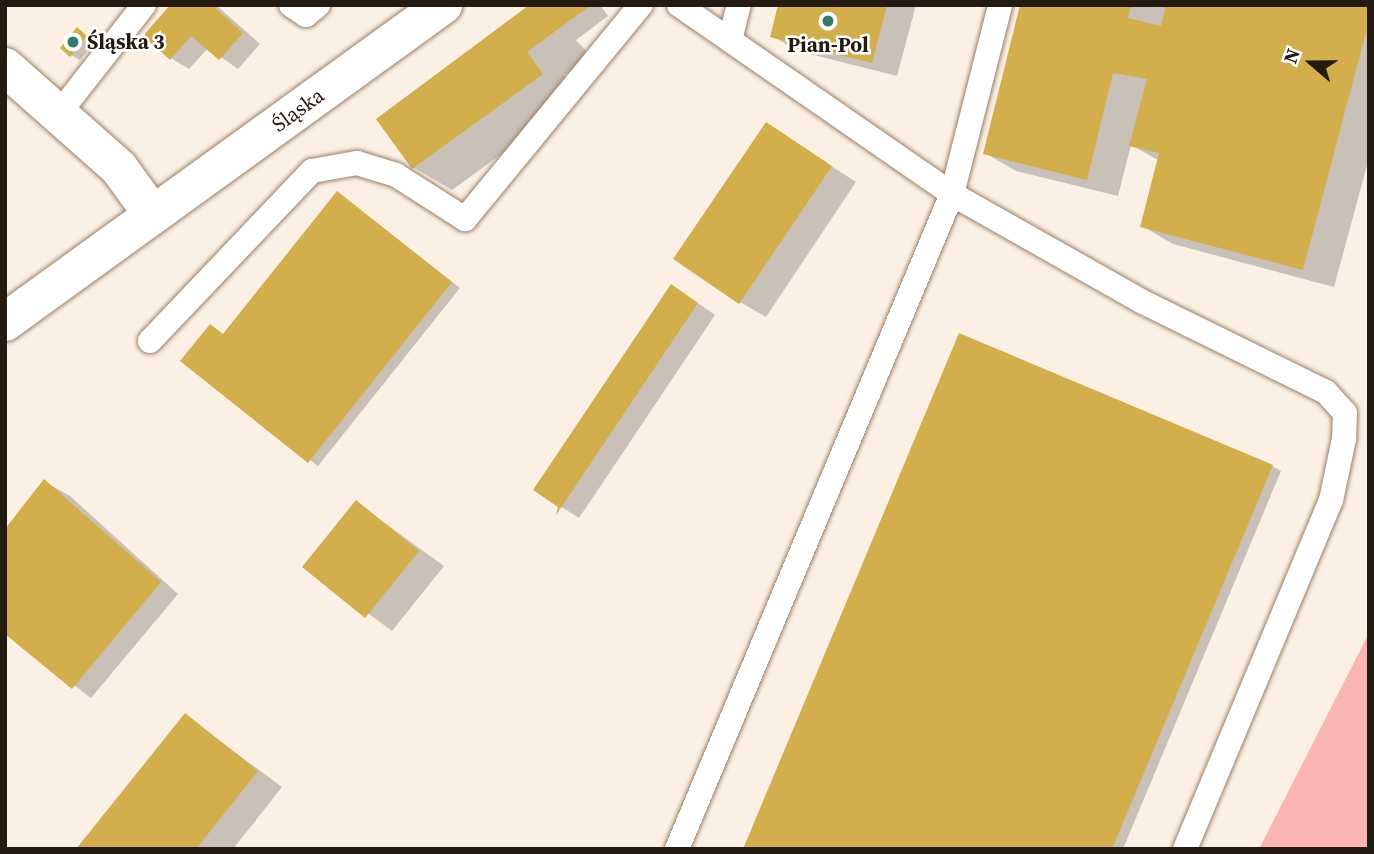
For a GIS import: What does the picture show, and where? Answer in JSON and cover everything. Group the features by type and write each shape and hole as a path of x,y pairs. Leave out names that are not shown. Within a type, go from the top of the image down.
{"main road":[{"name":"Śląska","path":"5,323 443,5"},
{"path":"5,67 60,112 119,168 153,215"}],"lane":[{"path":"60,112 144,5"},
{"path":"292,5 306,15 318,5"},
{"path":"150,341 312,171 357,163 396,175 465,219 640,5"},
{"path":"679,5 952,194 1141,301 1326,392 1345,413 1344,439 1331,500 1185,849"},
{"path":"730,40 739,5"},
{"path":"677,849 952,194 1000,5"}],"shaded area":[{"path":"1369,633 1369,849 1259,849"}],"building":[{"path":"170,5 212,5 243,33 219,60 191,36 170,60 143,36"},
{"path":"529,5 591,5 527,52 543,74 412,169 376,119"},
{"name":"Pian-Pol","path":"778,5 887,5 872,63 770,37"},
{"path":"1020,5 1131,5 1128,18 1161,26 1166,5 1369,5 1369,21 1303,270 1140,227 1159,153 1129,146 1147,79 1113,73 1087,180 983,154"},
{"name":"Śląska 3","path":"77,27 87,36 70,57 60,48"},
{"path":"766,122 832,166 739,304 673,259"},
{"path":"337,191 452,282 308,463 180,361 210,324 223,334"},
{"path":"671,284 698,303 556,515 558,507 533,490"},
{"path":"959,333 1273,465 1112,849 743,849"},
{"path":"44,479 161,582 72,689 5,634 5,529"},
{"path":"356,500 419,551 365,618 302,567"},
{"path":"185,713 258,771 196,849 76,849"}],"place":[{"name":"Pian-Pol","path":"828,21"},
{"name":"Śląska 3","path":"73,42"}]}
